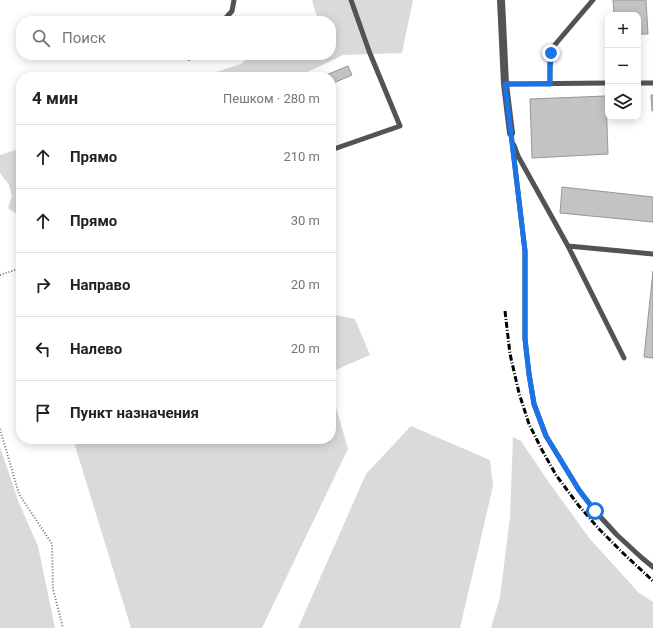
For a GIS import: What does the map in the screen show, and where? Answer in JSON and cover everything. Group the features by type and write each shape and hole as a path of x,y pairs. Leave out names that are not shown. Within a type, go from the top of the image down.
{"street":[{"path":"501,0 505,84 511,133"}],"lane":[{"path":"227,16 232,10 234,0"},
{"path":"336,148 400,126 369,51 351,0"},
{"path":"550,84 551,53 554,46 593,0"},
{"path":"505,84 605,83"},
{"path":"641,83 653,83"},
{"path":"511,133 518,156 568,246 624,358"},
{"path":"511,133 525,251 525,339 534,404 546,436 579,490 595,511 617,535 653,567"},
{"path":"568,246 653,254"}],"path":[{"path":"0,275 16,270"},
{"path":"0,429 19,494 52,544 53,589 63,628"}],"shaded area":[{"path":"312,0 413,0 402,53 343,55 336,58 336,16 317,16"},
{"path":"245,60 333,60 307,72 216,72 241,64"},
{"path":"16,150 16,214 8,208 12,196 9,185 0,173 0,155"},
{"path":"336,315 355,319 370,355 336,370"},
{"path":"336,407 348,449 262,628 131,628 75,444 336,444"},
{"path":"411,426 490,460 493,486 460,628 298,628 366,474"},
{"path":"513,437 521,441 590,539 639,593 653,602 653,628 491,628 500,597 510,517"},
{"path":"0,447 19,503 38,546 55,628 0,628"}],"building":[{"path":"613,0 646,0 648,34 641,34 641,12 614,12"},
{"path":"348,66 352,75 336,82 336,72 333,72"},
{"path":"651,95 653,95 653,111 652,111"},
{"path":"605,96 605,120 607,120 608,154 532,158 530,99"},
{"path":"562,187 653,197 653,222 560,213"},
{"path":"653,271 653,358 644,357"}],"railway":[{"path":"505,311 510,354 519,393 529,424 542,450 556,475 579,506 600,530 653,581"}],"route":[{"path":"551,53 550,84 505,84 525,251 525,339 534,404 539,420 546,436 579,490 595,511"}]}
